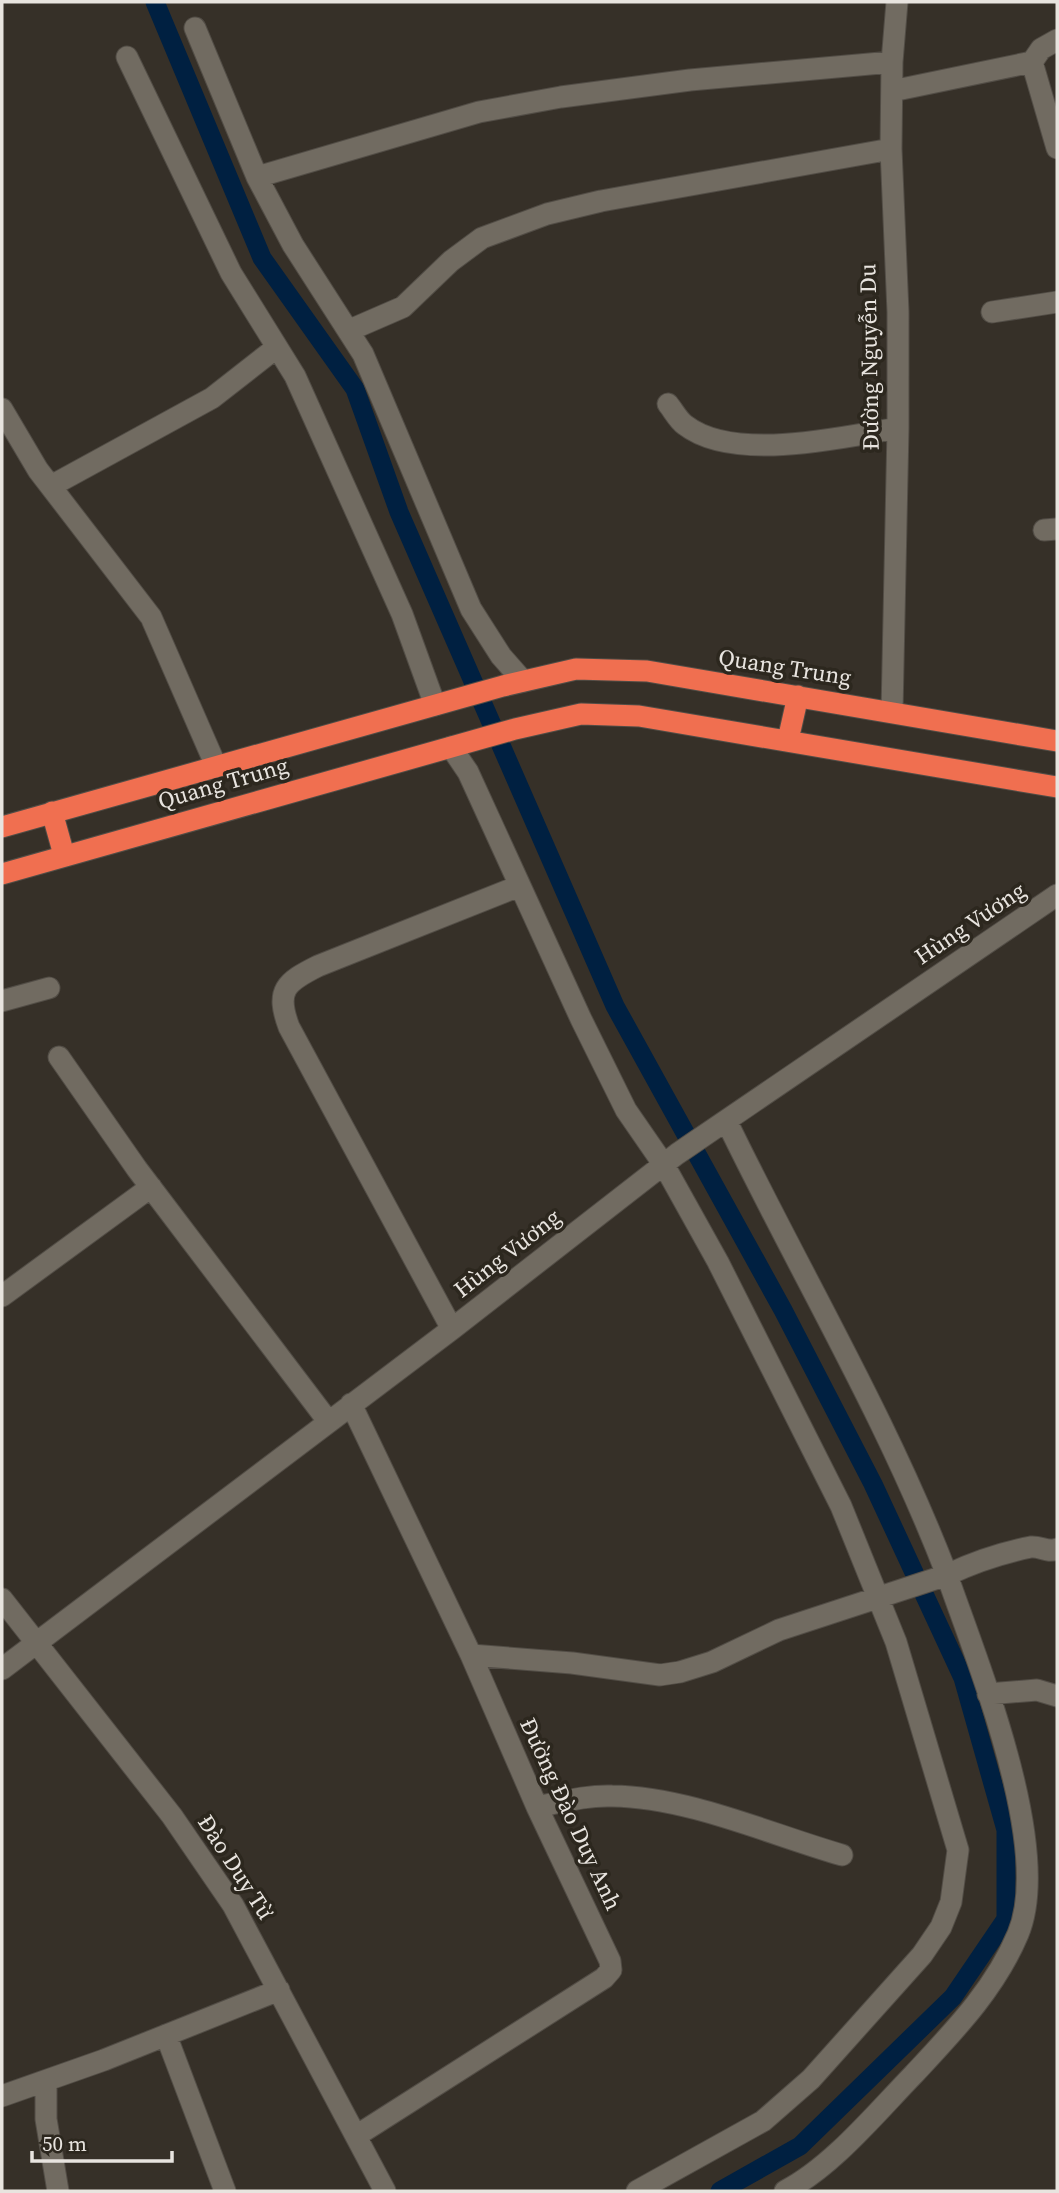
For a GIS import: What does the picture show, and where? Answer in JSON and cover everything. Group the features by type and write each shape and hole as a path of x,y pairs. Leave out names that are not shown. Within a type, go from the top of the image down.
{"highway":[{"name":"Quang Trung","path":"2,827 513,683 576,669 647,671 1057,741"},
{"path":"798,696 788,740 1057,786"},
{"name":"Quang Trung","path":"2,874 514,729 581,714 639,716 788,740"},
{"path":"52,811 64,855"}],"street":[{"name":"Đường Nguyễn Du","path":"892,712 898,312 891,149 892,62 897,2"},
{"path":"195,28 257,177 293,245 350,330 399,433 471,609 501,656 513,683"},
{"path":"892,91 1032,62 1041,49 1057,40"},
{"path":"127,57 231,273 295,376 442,703"},
{"path":"257,177 479,112 561,97 690,80 892,62"},
{"path":"1032,62 1057,145"},
{"path":"350,330 403,307 451,261 482,238 535,218 600,201 891,149"},
{"path":"992,312 1057,302"},
{"path":"51,486 212,398 276,348"},
{"path":"668,404 685,425 714,438 758,446 796,444 898,428"},
{"path":"3,413 51,486 151,617 216,766"},
{"path":"455,746 626,1110 670,1159 841,1506 881,1595 957,1840 956,1879 941,1927 922,1955 792,2097 763,2121 637,2191"},
{"path":"452,1329 289,1027 282,1001 284,990 290,982 318,966 519,886"},
{"name":"Hùng Vương","path":"2,1669 452,1329 670,1159 1057,895"},
{"path":"2,1001 48,988"},
{"path":"58,1057 151,1187 328,1421"},
{"path":"723,1125 838,1339 928,1529 988,1694 1025,1833 1025,1904 1019,1932 1002,1964 957,2029 839,2148 807,2177 785,2191"},
{"path":"2,1296 151,1187"},
{"name":"Đường Đào Duy Anh","path":"351,1404 471,1655 537,1807 610,1961 611,1970 604,1978 356,2136"},
{"path":"471,1655 572,1663 647,1674 680,1672 712,1662 779,1630 944,1576 975,1562 1034,1546 1049,1551 1057,1549"},
{"name":"Đào Duy Từ","path":"2,1599 203,1859 233,1905 385,2191"},
{"path":"988,1694 1037,1690 1057,1696"},
{"path":"537,1807 596,1797 634,1797 669,1803 842,1855"},
{"path":"2,2096 46,2082 279,1990"},
{"path":"166,2035 225,2191"},
{"path":"46,2082 46,2119 58,2191"}],"waterway":[{"path":"155,2 262,258 355,389 399,512 615,1006 783,1310 873,1484 963,1678 1006,1830 1006,1919 953,1997 800,2146 720,2191"}]}
